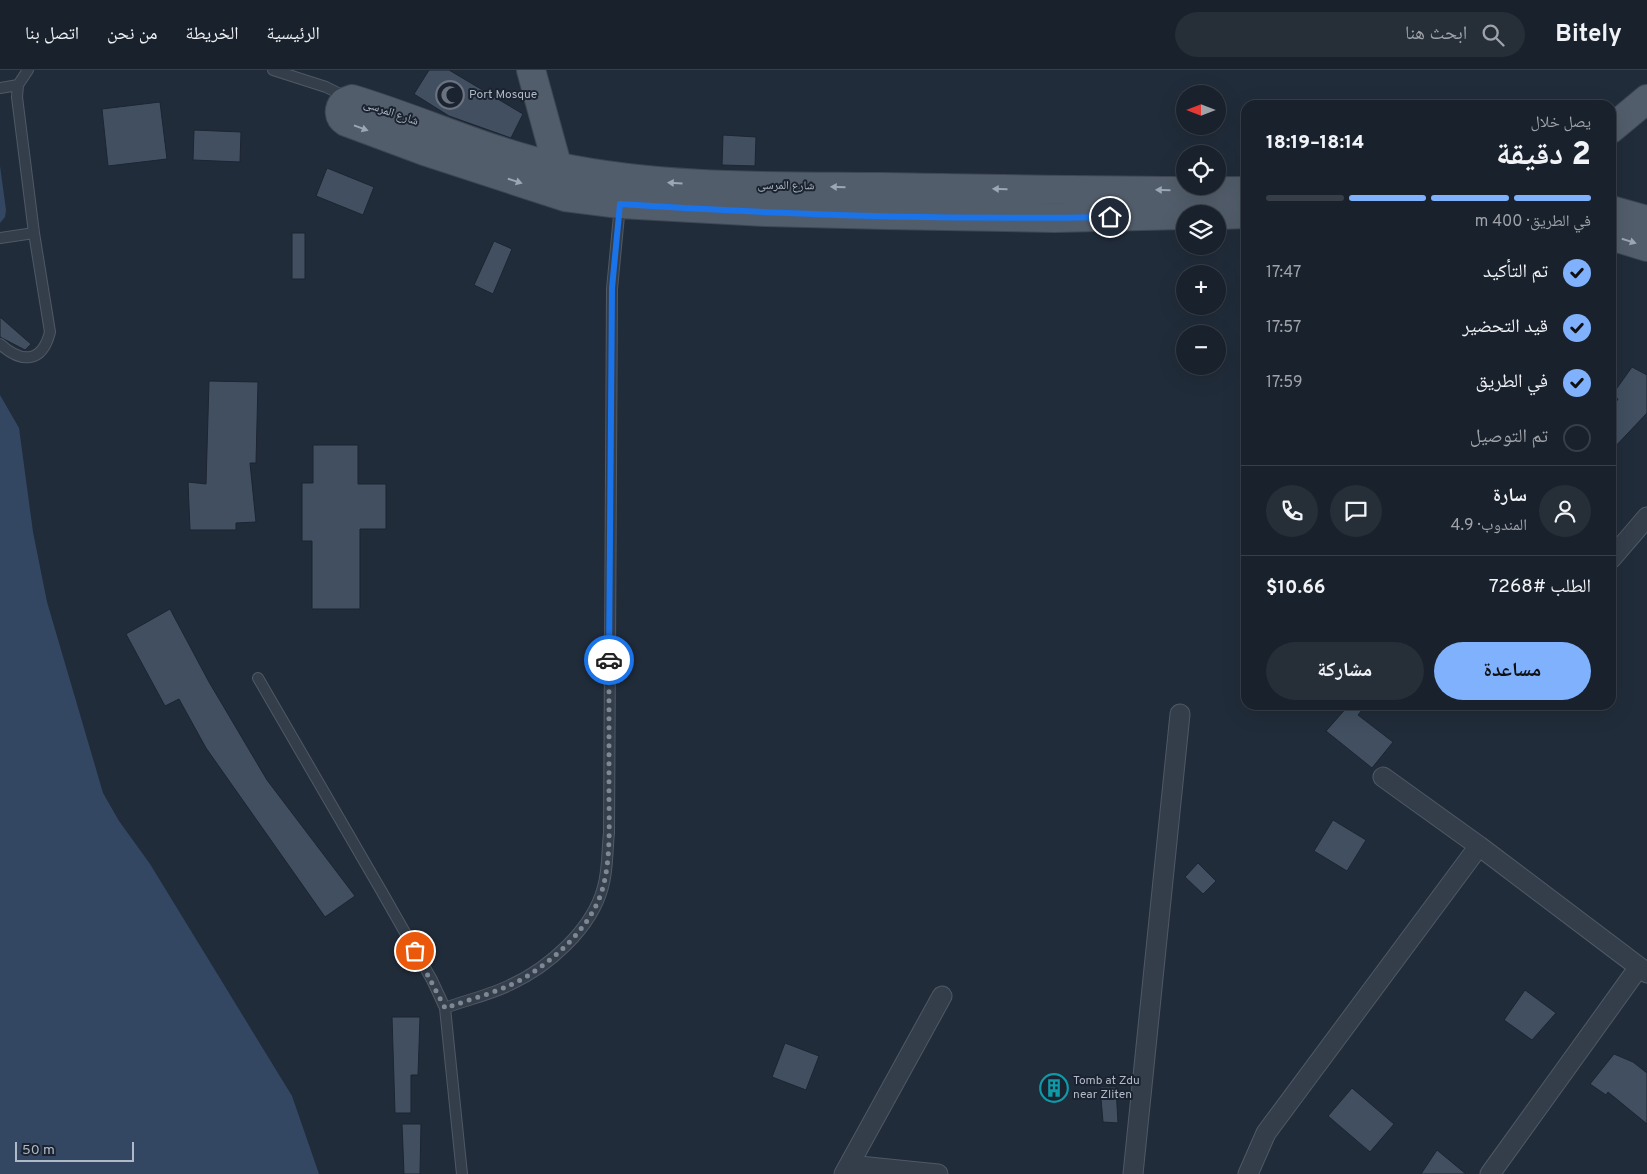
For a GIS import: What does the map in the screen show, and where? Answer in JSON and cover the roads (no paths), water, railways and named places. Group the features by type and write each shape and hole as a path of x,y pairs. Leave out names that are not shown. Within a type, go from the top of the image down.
{"main road":[{"path":"531,70 559,167 565,197"},
{"path":"1616,125 1647,99"},
{"name":"شارع المرسى","path":"1176,215 1054,218 766,212 620,204 565,197 424,151 346,122 340,116 341,106 352,100 506,154 559,167 613,177 693,184 1241,191"},
{"path":"1616,211 1647,220"},
{"path":"1226,215 1241,214"},
{"path":"1616,238 1647,247"}],"street":[{"path":"1616,553 1647,516"},
{"path":"1133,1174 1180,714"},
{"path":"1383,777 1479,846 1643,970 1490,1174"},
{"path":"1248,1174 1266,1133 1479,846"},
{"path":"928,1174 847,1170 942,996"}],"lane":[{"path":"0,344 14,356 24,358 34,356 48,342 50,332 34,233 17,102 18,85 28,70"},
{"path":"273,70 326,87 352,100"},
{"path":"0,88 18,85"},
{"path":"445,1008 509,986 532,974 556,955 575,936 593,910 603,887 609,833 612,288 620,204"},
{"path":"0,238 34,233"},
{"path":"258,678 432,980 445,1008 462,1174"}],"water":[{"path":"0,166 6,210 5,217 0,223"},
{"path":"0,395 19,428 33,532 47,602 103,793 119,821 150,864 292,1096 319,1174 0,1174"}],"place":[{"name":"Port Mosque","path":"450,95"},
{"name":"Tomb at Zdu near Zliten","path":"1054,1088"}]}
